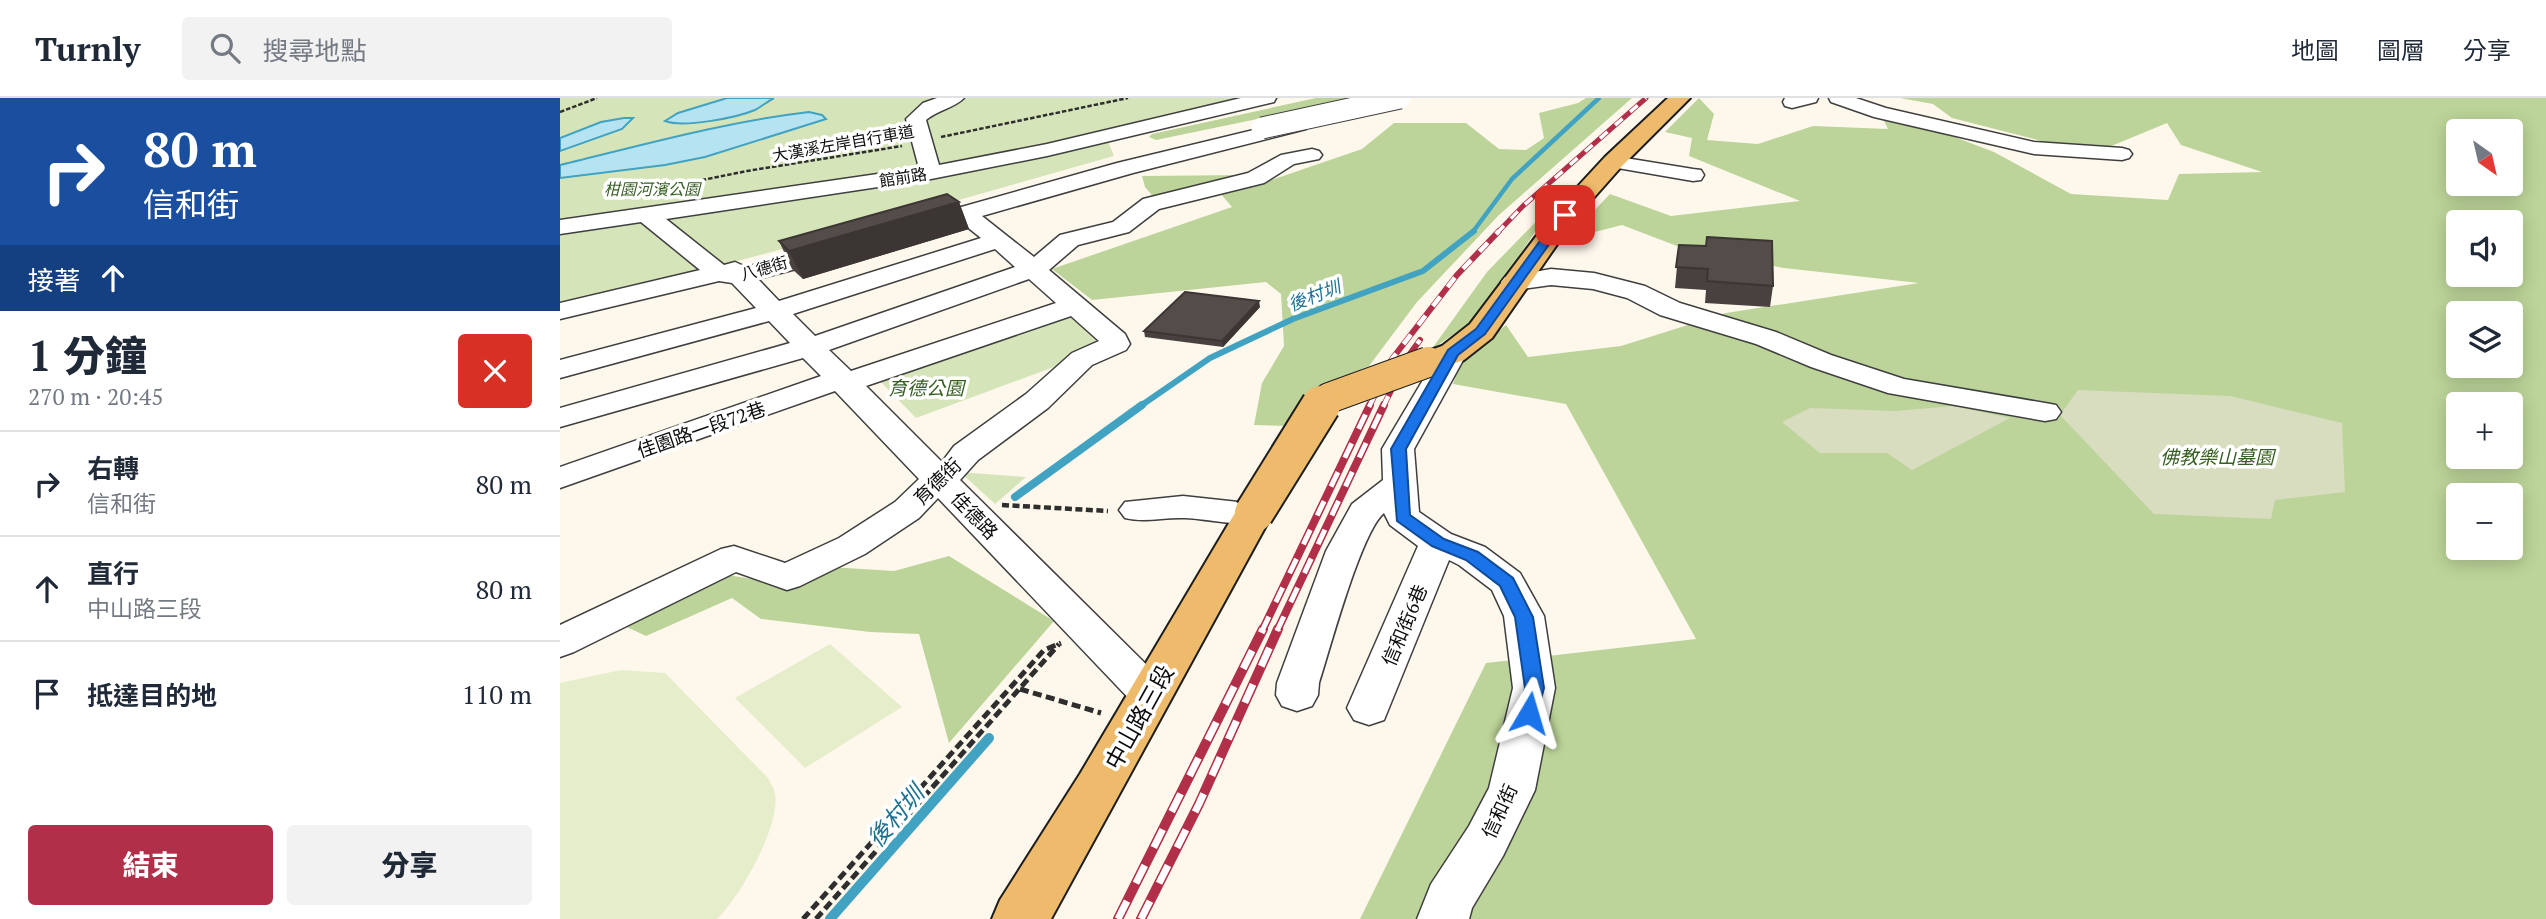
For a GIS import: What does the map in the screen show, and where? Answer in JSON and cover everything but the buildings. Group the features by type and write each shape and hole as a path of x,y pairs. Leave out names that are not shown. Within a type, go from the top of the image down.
{"main road":[{"path":"1440,357 1480,331 1565,215 1614,162 1680,98"},
{"name":"中山路三段","path":"1020,919 1254,513 1320,406 1343,391 1440,357"}],"street":[{"path":"931,173 916,119 930,107 955,98"},
{"name":"館前路","path":"560,228 931,173 1047,150 1267,98"},
{"path":"929,217 1163,145 1375,98"},
{"path":"929,217 964,213 1206,147 1393,105 1385,98"},
{"path":"929,217 1126,160 1400,98"},
{"path":"1838,98 1881,113 2034,148 2122,153"},
{"path":"560,455 831,369 1035,270 1069,240 1121,228 1150,205 1256,178 1289,159 1312,155"},
{"path":"1614,162 1693,175"},
{"name":"育德街","path":"560,642 734,558 787,577 852,546 907,510 924,492 956,467 966,453 1038,401 1082,359 1116,344 1115,340 1076,304 964,213"},
{"path":"647,215 730,275"},
{"name":"八德街","path":"560,321 854,239"},
{"path":"560,369 774,311 999,240"},
{"name":"八德街","path":"560,312 730,275"},
{"name":"佳德路","path":"730,275 774,311 965,506 1143,709"},
{"path":"1514,282 1551,278 1594,281 1636,292 1670,309 1766,338 1821,361 1899,387 2045,412"},
{"name":"佳園路一段72巷","path":"560,478 831,369 1076,304"},
{"path":"1758,313 1821,361"},
{"name":"信和街","path":"1440,357 1398,449 1402,517 1438,542 1472,556 1507,582 1524,617 1534,688 1513,790 1486,841 1448,900 1443,919"},
{"path":"560,418 831,369"},
{"path":"1297,695 1298,682 1344,551 1364,512 1400,483"},
{"path":"1137,510 1183,508 1254,513"},
{"name":"信和街6巷","path":"1369,708 1438,542"}],"path":[{"path":"560,112 597,98"},
{"name":"大漢溪左岸自行車道","path":"629,195 921,143 1128,98"},
{"path":"965,506 1024,505 1097,511 1137,510"},
{"path":"816,919 1070,636"},
{"path":"803,919 1044,650 1060,644"},
{"path":"1020,689 1143,709"}],"green space":[{"name":"柑園河濱公園","path":"560,98 1281,98 1106,136 1114,156 828,237 560,308"},
{"path":"1316,98 1359,98 1156,140 1149,137 1152,134"},
{"path":"1586,98 1632,98 1499,215 1417,302 1369,366 1315,388 1289,426 1254,425 1262,383 1284,346 1281,294 1266,282 1092,300 1052,269 1232,207 1214,186 1162,207 1145,187 1142,176 1246,175 1260,184 1362,149 1394,123 1466,123 1499,149 1526,150 1544,138 1539,113 1578,103"},
{"path":"1699,98 1714,114 1707,140 1758,144 1813,126 1888,129 1884,121 1910,120 1994,152 2071,194 2168,200 2179,174 2262,172 2181,145 2167,123 2092,154 1952,118 1933,104 1900,98 2546,98 2546,919 1360,919 1486,663 1696,639 1566,404 1453,384 1460,362 1506,325 1528,357 1621,346 1726,313 1919,283 1784,268 1690,251 1622,225 1567,239 1610,194 1671,216 1800,201 1689,156 1692,138 1665,132"},
{"path":"1553,204 1499,287 1468,324 1431,350 1487,272"},
{"name":"育德公園","path":"1073,311 1109,341 1103,349 916,418 875,376"},
{"name":"佛教樂山墓園","path":"2078,390 2230,396 2342,423 2345,492 2275,500 2271,519 2154,514 2060,415"},
{"path":"1953,406 2010,418 1912,470 1887,453 1820,453 1782,422 1810,408 1896,411"},
{"path":"960,472 1026,477 995,504"},
{"path":"949,556 1054,621 949,743 919,634 870,632 761,619 732,598 646,636 614,621 714,573 784,584 830,567 894,571"},
{"path":"830,644 902,707 805,768 735,698"},
{"path":"621,670 665,673 768,778 774,791 772,824 757,860 737,895 717,919 560,919 560,683"}],"water":[{"path":"727,98 774,98 755,110 723,119 696,123 665,121 678,113"},
{"path":"809,112 822,115 826,119 705,157 665,165 560,178 560,165 715,128"},
{"path":"633,118 622,129 560,151 560,138 601,122"}],"waterway":[{"name":"後村圳","path":"1473,232 1512,179 1599,98"},
{"name":"後村圳","path":"1139,407 1210,358 1293,319 1423,271 1473,232"},
{"name":"後村圳","path":"1015,497 1142,405"},
{"name":"後村圳","path":"830,919 989,738"}],"railway":[{"path":"1497,233 1523,206 1646,98"},
{"path":"1369,407 1392,359 1457,275 1499,231"},
{"path":"1383,407 1407,358 1420,340"},
{"path":"1262,631 1370,405"},
{"path":"1277,631 1384,405"},
{"path":"1141,919 1199,804 1278,629"},
{"path":"1118,919 1262,631"}],"route":[{"path":"1529,713 1534,688 1524,617 1507,582 1472,556 1438,542 1402,517 1398,449 1453,353 1480,331 1565,215"}]}
